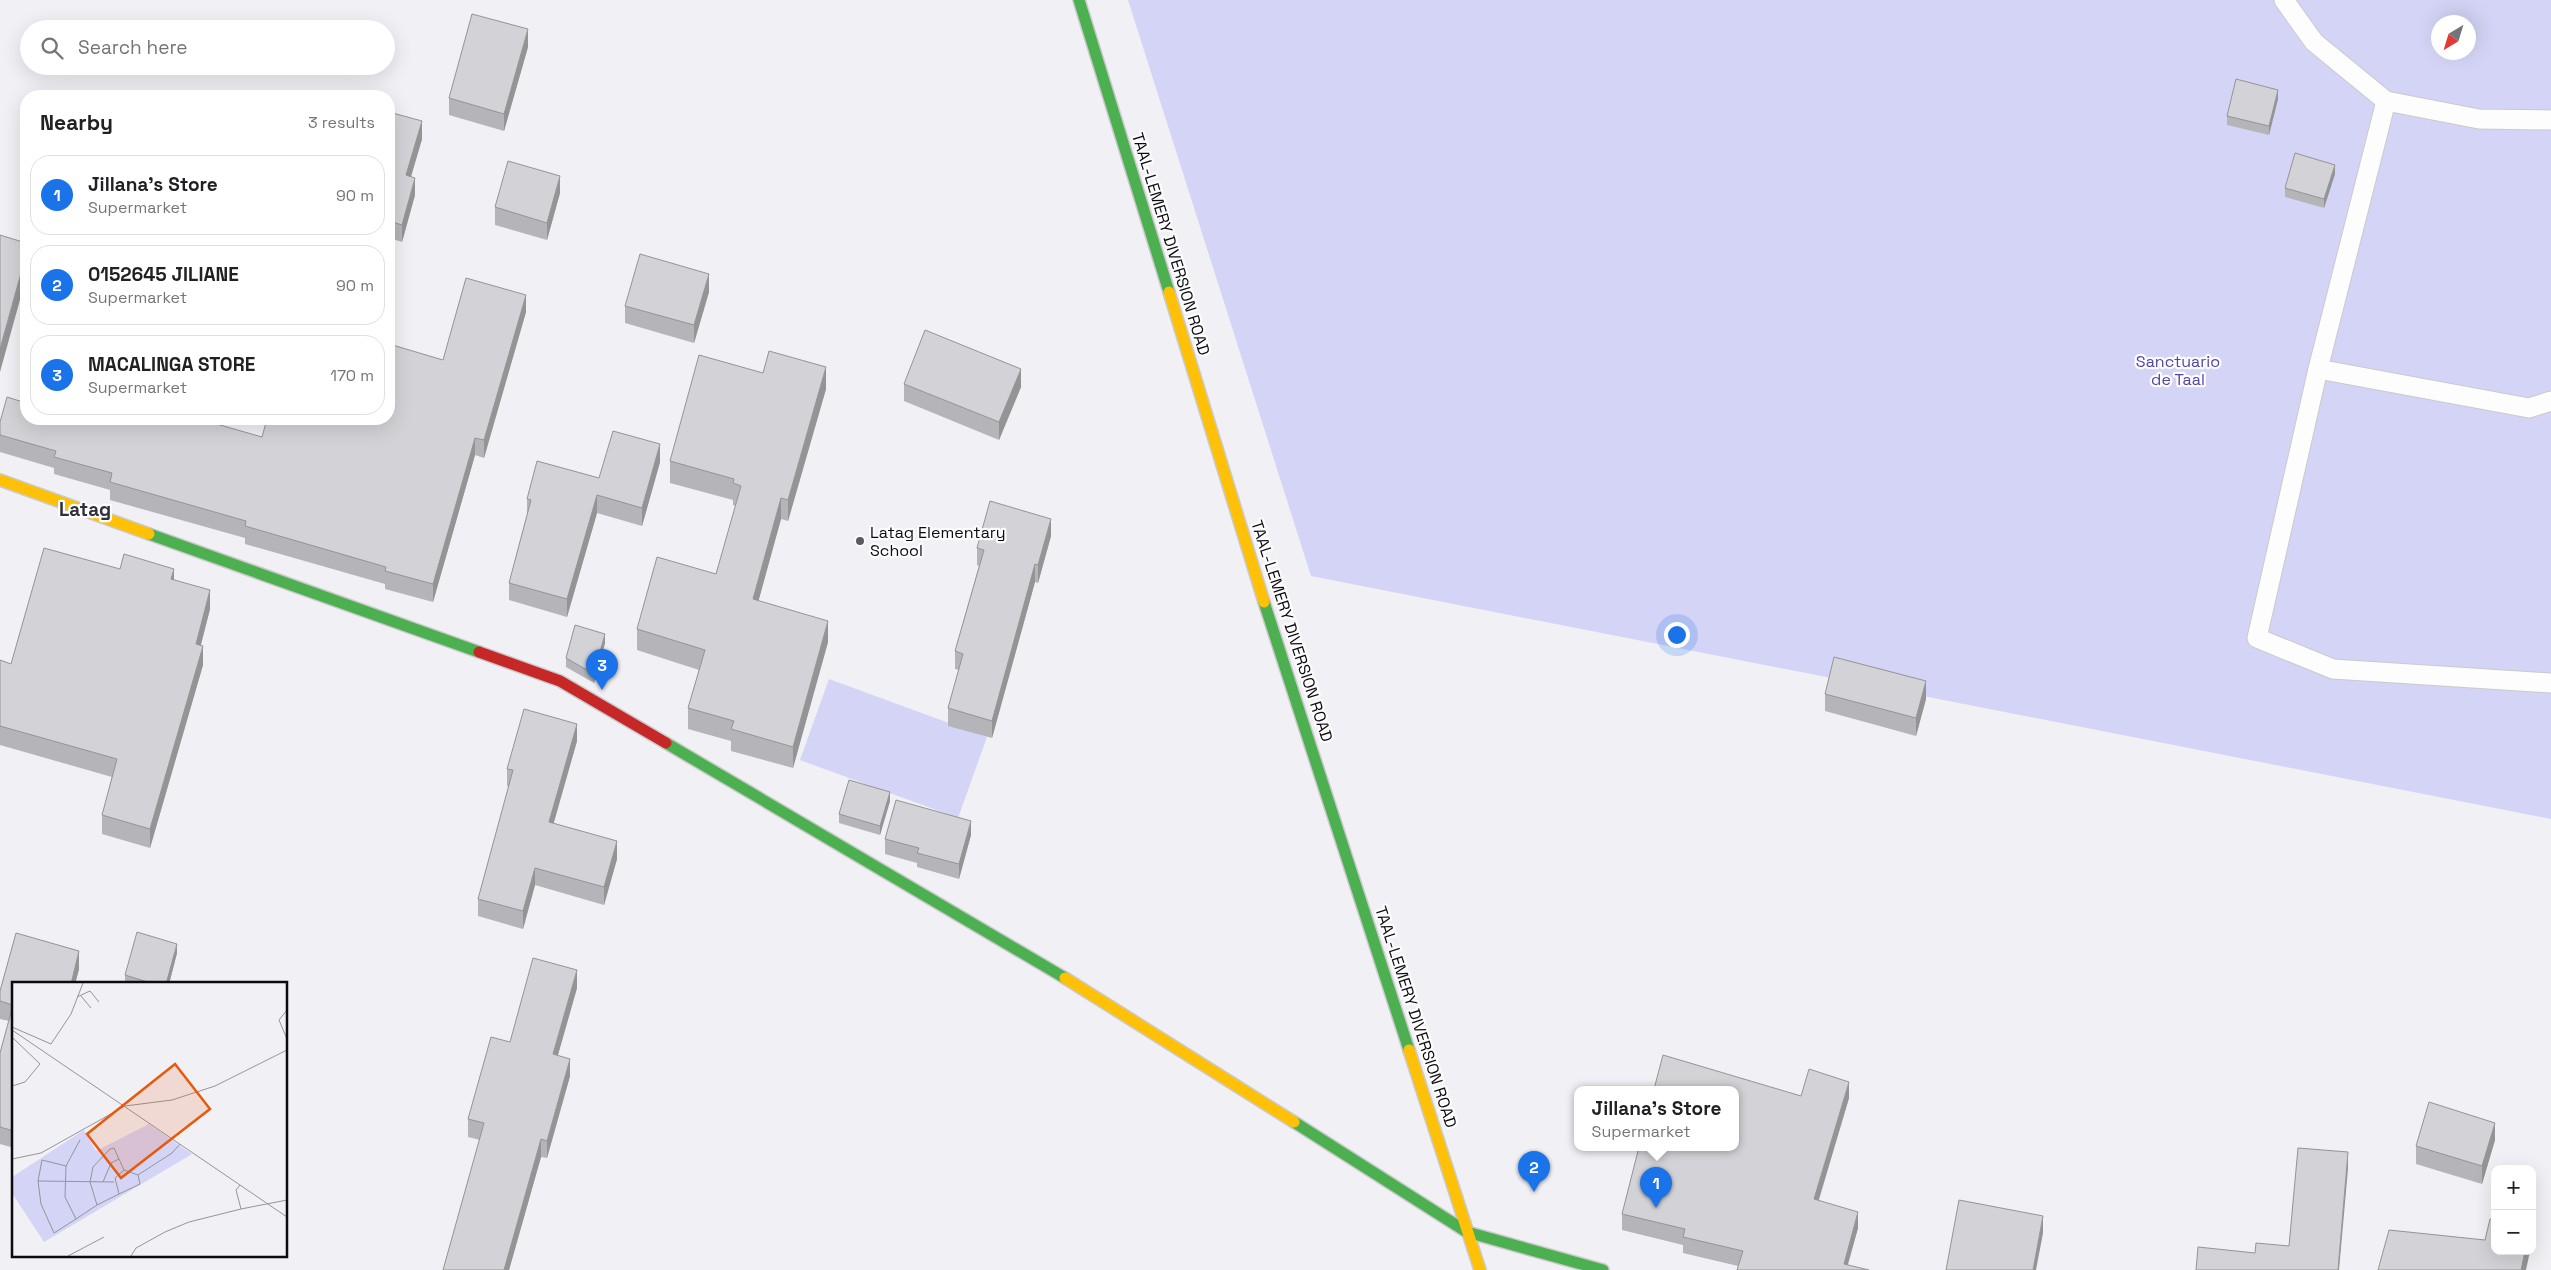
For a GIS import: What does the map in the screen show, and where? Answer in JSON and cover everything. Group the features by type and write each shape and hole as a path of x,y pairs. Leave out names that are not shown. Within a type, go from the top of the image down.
{"street":[{"name":"TAAL-LEMERY DIVERSION ROAD","path":"1079,0 1264,598 1480,1270"},
{"path":"0,480 560,681 1120,1011 1467,1232 1603,1270"}],"lane":[{"path":"2284,0 2314,42 2386,101 2479,119 2551,120"},
{"path":"2386,101 2318,369 2258,638 2334,669 2551,683"},
{"path":"2318,369 2529,408 2551,401"}],"green space":[{"name":"Sanctuario de Taal","path":"1128,0 2551,0 2551,819 1311,576"},
{"path":"829,679 987,737 958,818 800,760"}],"building":[{"path":"472,14 528,29 504,114 449,98"},
{"path":"2236,79 2278,90 2269,126 2227,116"},
{"path":"395,114 422,121 406,175 415,178 402,225 395,223"},
{"path":"2295,153 2335,165 2324,199 2285,188"},
{"path":"508,161 560,176 547,223 495,207"},
{"path":"0,235 20,241 20,277 0,349"},
{"path":"640,254 709,274 694,325 625,306"},
{"path":"466,278 526,295 484,440 475,438 433,584 385,571 386,567 245,526 246,521 110,482 112,473 54,457 56,451 0,435 0,422 7,397 20,401 20,425 220,425 262,437 265,425 395,425 395,346 443,360"},
{"path":"925,330 1021,369 999,422 904,384"},
{"path":"769,351 826,367 788,500 781,498 753,599 828,621 793,747 731,729 734,721 688,708 705,650 637,629 657,557 716,574 741,486 733,483 734,479 670,461 699,355 763,373"},
{"path":"613,431 660,444 642,508 597,495 567,599 509,583 531,500 527,499 537,461 599,478"},
{"path":"990,501 1051,519 1038,565 1035,564 992,721 948,708 963,654 955,651 984,550 977,548"},
{"path":"44,548 120,569 124,554 174,569 171,579 210,590 196,644 203,646 150,829 102,815 117,759 0,726 0,660 11,664"},
{"path":"575,625 605,634 594,674 566,658"},
{"path":"1834,657 1926,681 1916,718 1825,694"},
{"path":"524,709 577,724 549,822 617,841 604,887 535,868 523,911 478,899 513,770 507,769"},
{"path":"849,780 890,792 880,826 839,814"},
{"path":"896,800 971,821 959,864 917,853 919,848 885,839"},
{"path":"137,932 177,944 167,982 148,982 125,975"},
{"path":"16,933 79,951 71,982 12,982 12,1005 0,1001 0,991"},
{"path":"533,958 577,970 553,1054 570,1059 547,1141 541,1139 504,1270 443,1270 484,1123 468,1119 491,1037 510,1042"},
{"path":"12,1009 12,1130 0,1127 0,1053"},
{"path":"1663,1055 1801,1096 1809,1069 1849,1082 1814,1199 1858,1212 1844,1264 1869,1270 1737,1270 1743,1251 1683,1237 1685,1229 1622,1214 1638,1151 1739,1151 1739,1086 1655,1086"},
{"path":"2429,1102 2495,1123 2482,1166 2416,1146"},
{"path":"2298,1148 2348,1152 2338,1270 2196,1270 2198,1247 2255,1253 2256,1243 2289,1246"},
{"path":"1959,1200 2043,1216 2033,1270 1946,1270"},
{"path":"2491,1219 2491,1255 2524,1255 2521,1270 2378,1270 2389,1230 2485,1240"}],"traffic: fast":[{"path":"1079,0 1169,292"},
{"path":"149,534 479,652"},
{"path":"1264,602 1409,1050"},
{"path":"666,743 1065,978"},
{"path":"1294,1122 1467,1232 1603,1270"}],"traffic: slow":[{"path":"1169,292 1264,602"},
{"path":"0,480 149,534"},
{"path":"1065,978 1294,1122"},
{"path":"1409,1050 1480,1270"}],"traffic: jam":[{"path":"479,652 560,681 666,743"}],"place":[{"name":"Latag Elementary School","path":"860,541"},
{"name":"MACALINGA STORE","path":"602,690"},
{"name":"0152645 JILIANE","path":"1534,1192"},
{"name":"Jillana's Store","path":"1656,1208"}],"district":[{"name":"Latag","path":"85,509"}]}
